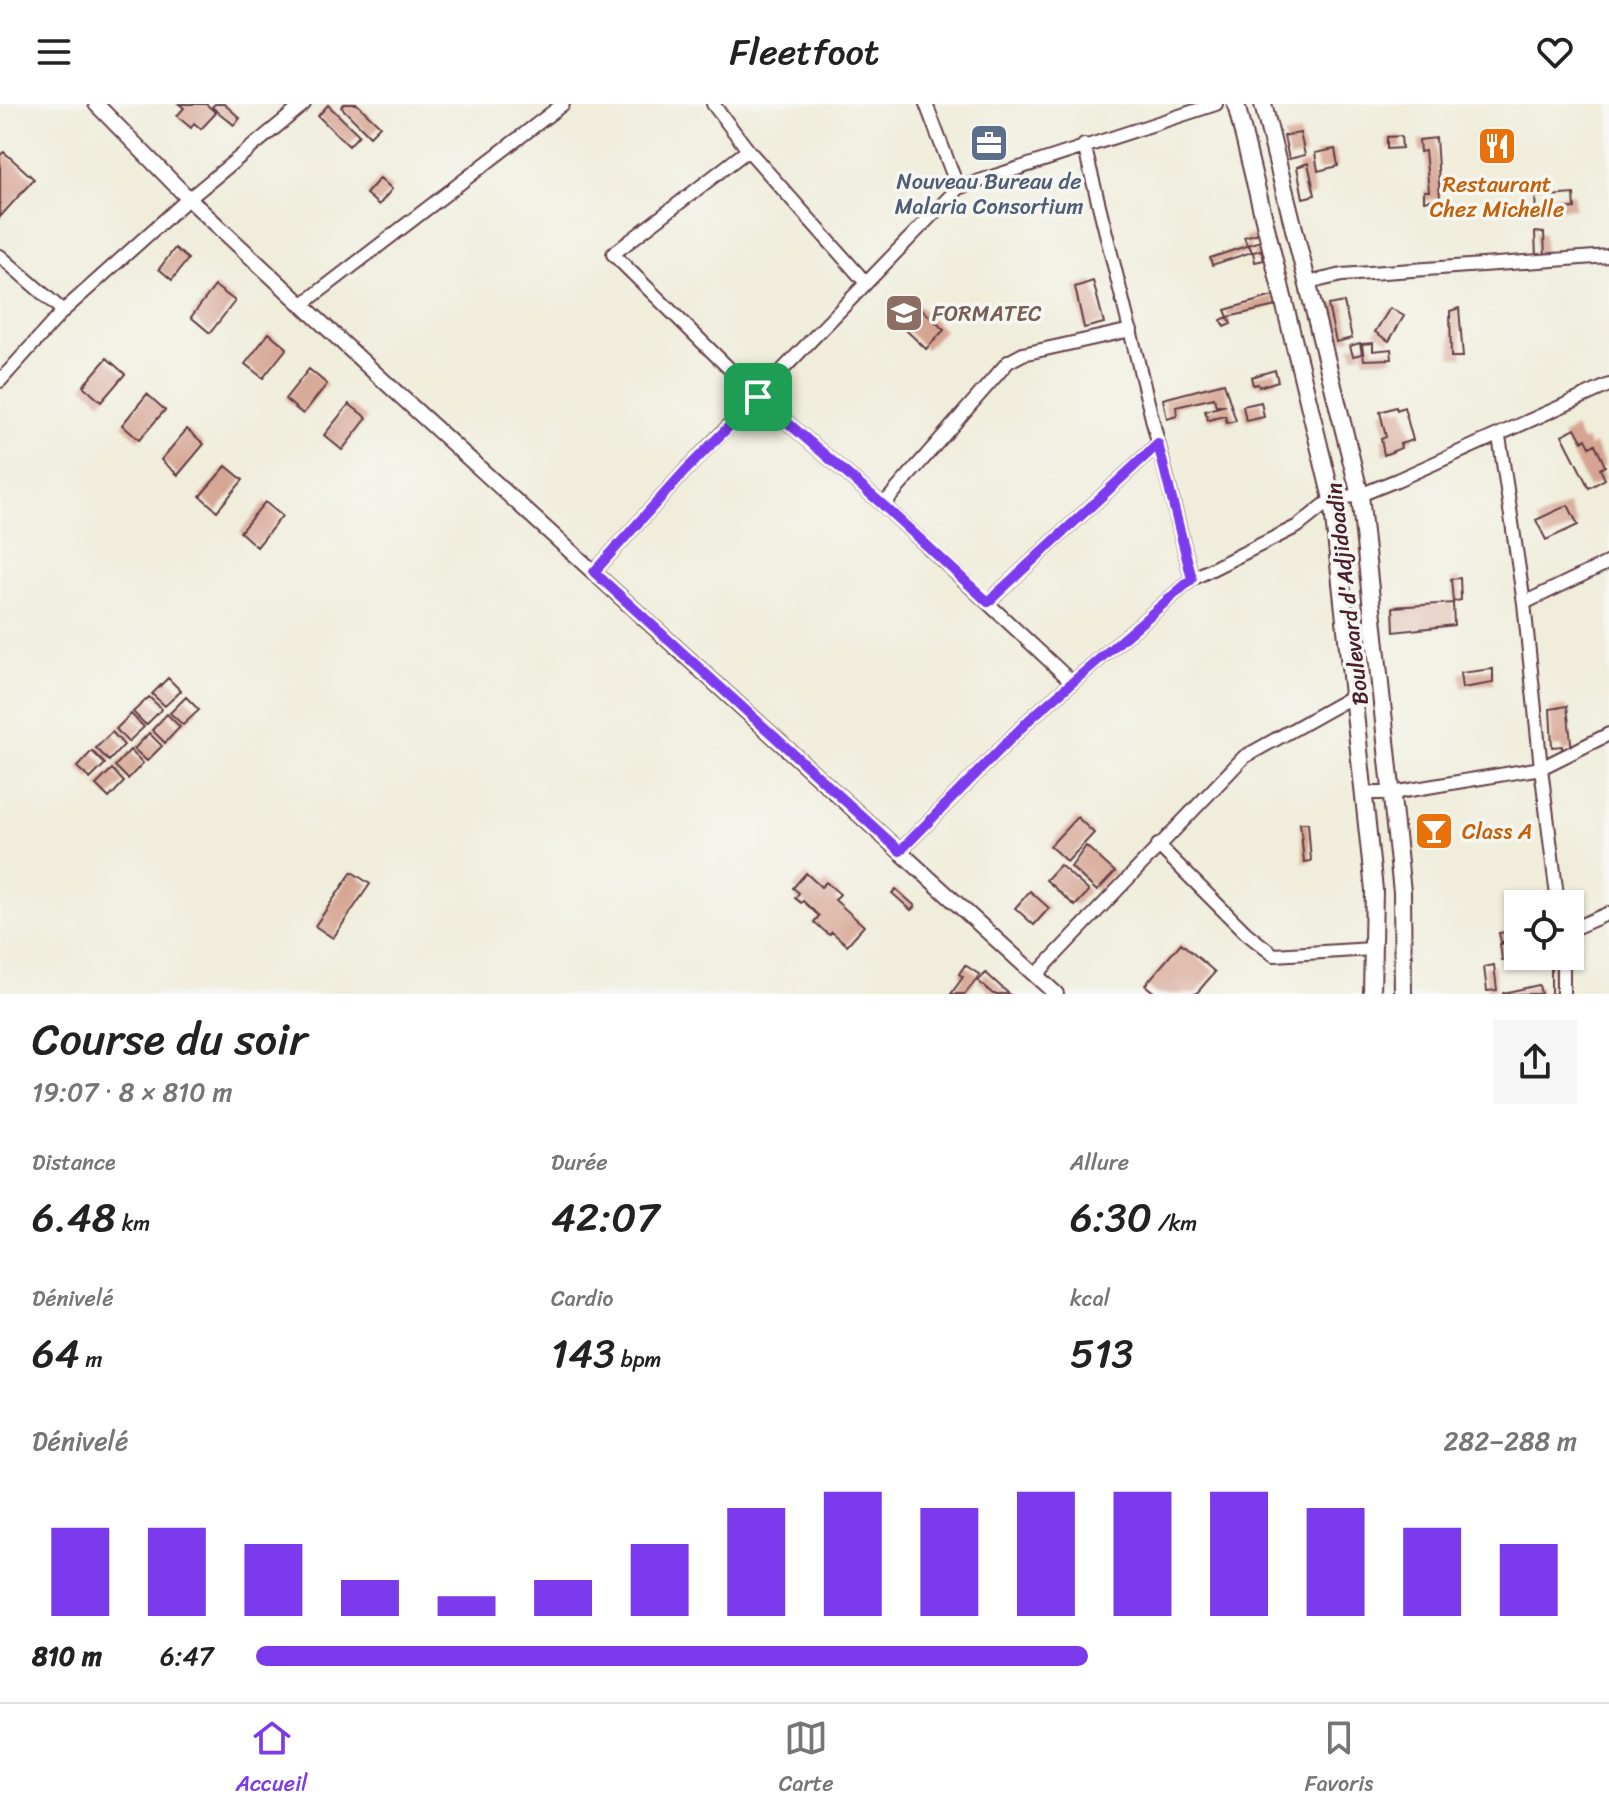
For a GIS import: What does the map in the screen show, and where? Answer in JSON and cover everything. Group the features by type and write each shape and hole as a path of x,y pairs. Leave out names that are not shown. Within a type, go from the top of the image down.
{"main road":[{"name":"Boulevard d'Adjidoadin","path":"1236,104 1332,499 1366,793 1374,890 1372,994"},
{"name":"Boulevard d'Adjidoadin","path":"1263,104 1360,495 1402,892 1403,994"}],"street":[{"path":"96,104 190,200 1056,994"},
{"path":"0,381 63,311 180,206 304,104"},
{"path":"303,304 563,104"},
{"path":"713,104 748,150 866,283"},
{"path":"926,104 958,188"},
{"path":"594,572 684,472 958,188 1216,104"},
{"path":"1084,145 1192,579"},
{"path":"748,150 613,254 758,397 883,505 1072,682"},
{"path":"0,256 63,311"},
{"path":"1307,283 1342,275 1609,256"},
{"path":"883,505 1008,362 1023,354 1131,330"},
{"path":"900,851 1030,719 1192,579 1298,526 1332,499 1360,495 1609,385"},
{"path":"1499,436 1524,603 1556,890"},
{"path":"988,602 1158,444"},
{"path":"1524,603 1609,562"},
{"path":"1036,975 1244,757 1355,695"},
{"path":"1366,793 1392,793 1541,768 1609,734"},
{"path":"1158,845 1246,933 1274,955 1372,949"},
{"path":"1584,924 1609,913"},
{"path":"1563,970 1563,994"}],"building":[{"path":"179,104 206,104 216,113 201,129 194,123 191,128 177,116 184,108"},
{"path":"224,104 240,118 234,125 212,107"},
{"path":"357,104 380,126 370,136 341,107"},
{"path":"328,105 359,135 349,146 318,116"},
{"path":"1300,133 1305,155 1289,159 1284,136"},
{"path":"1401,136 1402,148 1387,149 1387,137"},
{"path":"1436,138 1440,198 1424,201 1424,191 1429,191 1425,151 1420,152 1419,140"},
{"path":"1335,149 1338,166 1318,171 1315,153"},
{"path":"4,152 34,179 0,217 0,155"},
{"path":"1308,163 1315,195 1303,198 1297,167"},
{"path":"380,178 392,189 379,205 366,194"},
{"path":"1574,194 1575,208 1536,211 1535,197"},
{"path":"1535,232 1544,233 1545,257 1536,258"},
{"path":"1259,233 1261,241 1247,245 1244,237"},
{"path":"1249,245 1252,252 1212,265 1210,258"},
{"path":"175,248 188,259 172,280 159,269"},
{"path":"1261,250 1264,260 1255,262 1253,252"},
{"path":"1093,281 1104,323 1084,328 1075,287"},
{"path":"215,286 235,301 210,333 191,317"},
{"path":"908,296 944,330 926,349 890,315"},
{"path":"1273,296 1276,306 1228,317 1225,310"},
{"path":"1344,302 1352,338 1336,342 1328,305"},
{"path":"1390,308 1404,316 1389,341 1375,332"},
{"path":"1459,308 1463,357 1451,357 1450,311"},
{"path":"1228,317 1231,324 1224,327 1221,320"},
{"path":"269,333 287,348 263,378 245,364"},
{"path":"1360,343 1362,354 1353,356 1350,346"},
{"path":"1373,343 1373,351 1391,349 1392,359 1364,360 1362,344"},
{"path":"107,358 125,374 101,402 83,386"},
{"path":"309,369 327,384 303,414 285,399"},
{"path":"1275,370 1278,381 1259,387 1258,384 1253,385 1251,377"},
{"path":"1224,383 1236,421 1227,423 1225,416 1208,420 1205,411 1226,405 1216,406 1214,398 1176,407 1177,416 1167,419 1163,399"},
{"path":"147,394 165,410 139,440 122,425"},
{"path":"1261,402 1264,417 1246,421 1243,406"},
{"path":"349,404 367,418 342,450 324,435"},
{"path":"1396,407 1397,410 1404,407 1413,440 1400,444 1401,448 1384,455 1381,439 1386,437 1380,412"},
{"path":"1575,428 1582,441 1586,439 1590,447 1595,444 1605,466 1600,469 1605,479 1589,488 1562,435"},
{"path":"187,429 204,444 178,475 161,460"},
{"path":"226,466 243,480 217,511 200,496"},
{"path":"265,502 282,516 257,547 240,532"},
{"path":"1568,505 1578,525 1546,540 1536,520"},
{"path":"1460,578 1461,600 1453,602 1451,579"},
{"path":"1453,603 1454,625 1394,632 1393,607"},
{"path":"1493,669 1493,683 1462,688 1460,673"},
{"path":"168,678 181,691 165,706 152,694"},
{"path":"149,697 162,709 146,725 133,712"},
{"path":"186,697 199,710 183,725 170,713"},
{"path":"1567,706 1572,751 1562,752 1562,746 1552,747 1550,709"},
{"path":"131,714 144,727 128,742 116,729"},
{"path":"167,714 180,727 165,743 152,730"},
{"path":"112,732 124,745 109,761 96,748"},
{"path":"149,733 162,746 147,761 134,749"},
{"path":"130,750 143,763 128,779 115,766"},
{"path":"92,751 105,764 90,779 77,767"},
{"path":"112,769 124,782 109,798 96,785"},
{"path":"1077,817 1094,833 1067,862 1050,846"},
{"path":"1300,823 1308,823 1311,861 1304,862"},
{"path":"1086,846 1115,872 1097,891 1071,867"},
{"path":"1060,865 1089,891 1075,906 1046,880"},
{"path":"352,872 370,884 333,938 315,926"},
{"path":"806,873 821,887 826,882 840,894 835,900 864,926 847,945 814,922 819,916 795,898 799,893 793,888"},
{"path":"896,889 915,906 911,910 892,893"},
{"path":"1030,891 1049,908 1034,925 1015,908"},
{"path":"1181,943 1215,972 1196,994 1156,994 1145,985"},
{"path":"1500,944 1504,944 1504,960 1502,960"},
{"path":"965,965 980,975 965,994 951,994 963,977 959,974"},
{"path":"1494,965 1497,990 1487,991 1484,967"},
{"path":"1551,970 1559,970 1559,994 1551,994"},
{"path":"986,973 1009,994 993,994 978,981"},
{"path":"1539,985 1541,994 1503,994 1503,993"}],"place":[{"name":"Nouveau Bureau de Malaria Consortium","path":"989,143"},
{"name":"Restaurant Chez Michelle","path":"1497,146"},
{"name":"FORMATEC","path":"904,313"},
{"name":"Class A","path":"1434,831"}],"route":[{"path":"758,397 883,505 988,602 1158,444 1192,579 1030,719 900,851 594,572 684,472 758,397"}]}
